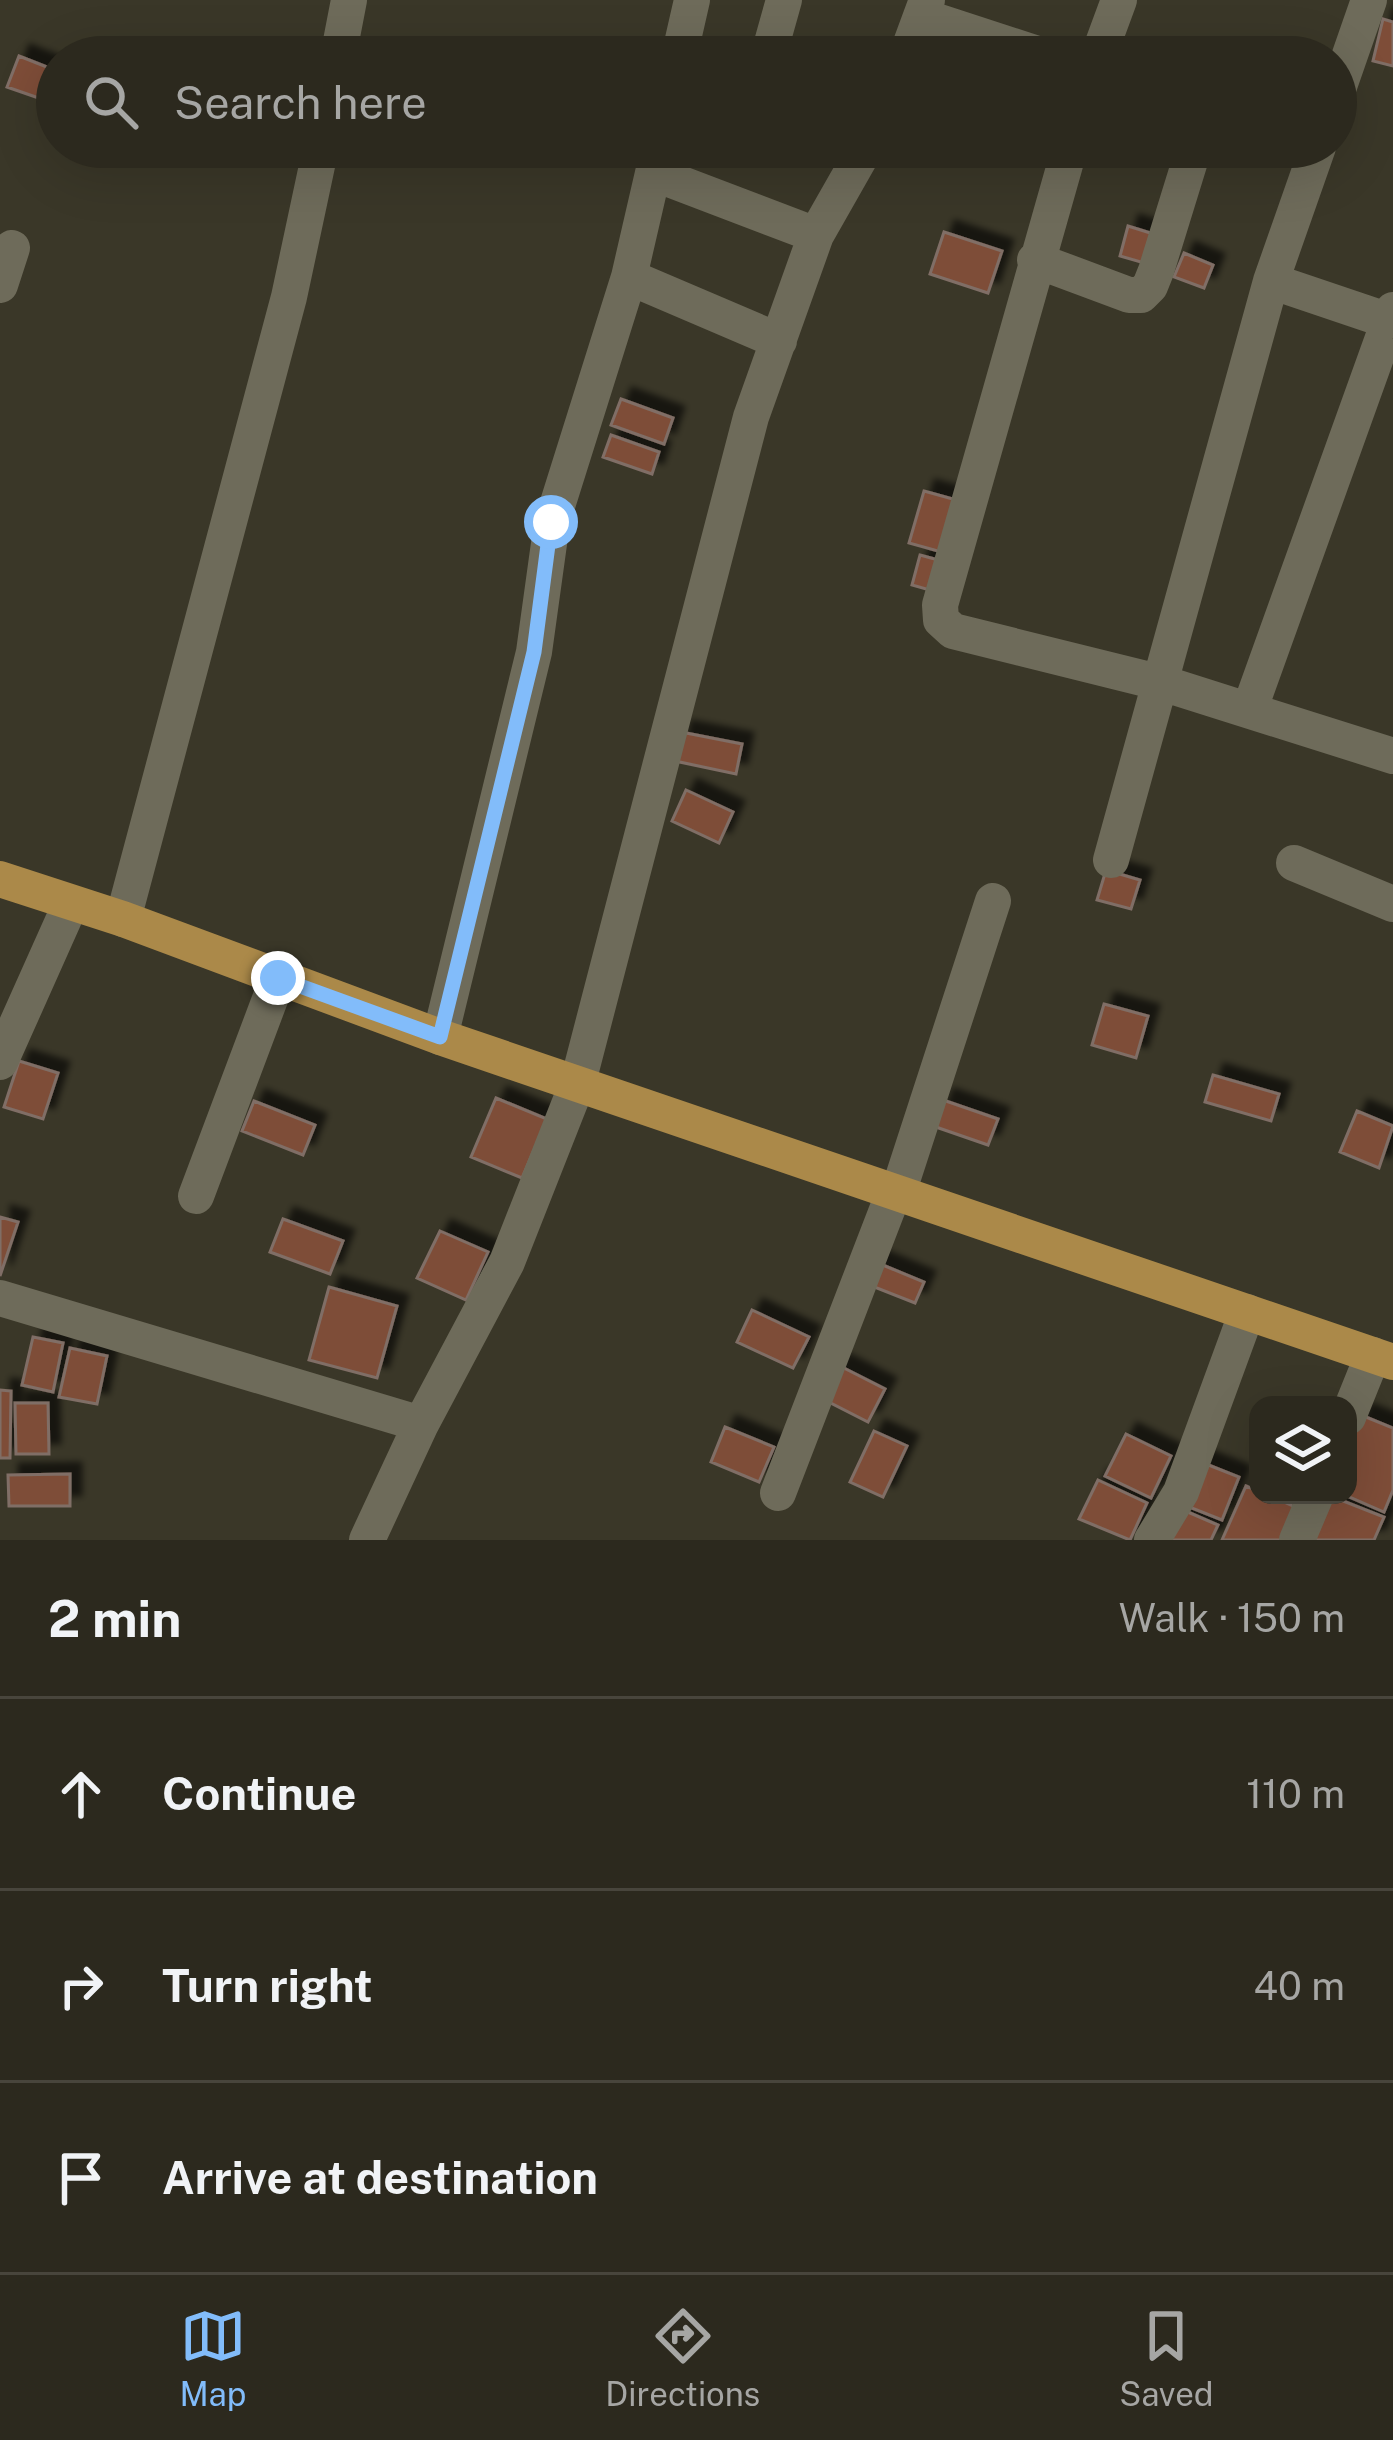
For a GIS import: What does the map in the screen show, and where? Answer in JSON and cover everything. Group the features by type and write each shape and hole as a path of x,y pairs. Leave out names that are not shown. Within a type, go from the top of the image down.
{"main road":[{"path":"0,879 440,1037 1383,1359"}],"street":[{"path":"342,36 349,0"},
{"path":"684,36 692,0"},
{"path":"774,36 784,0"},
{"path":"1106,36 1120,0"},
{"path":"1356,36 1369,0"},
{"path":"913,36 924,8 994,36"},
{"path":"123,920 289,297 317,168"},
{"path":"440,1037 534,652 551,522 628,277 654,168"},
{"path":"673,168 816,236"},
{"path":"371,1539 421,1424 507,1262 578,1082 752,417 816,236 854,168"},
{"path":"1063,168 940,605 941,620 953,631 1162,683 1393,756"},
{"path":"1035,260 1141,295 1156,271 1188,168"},
{"path":"1112,860 1271,281 1311,168"},
{"path":"0,285 12,248"},
{"path":"628,277 779,340"},
{"path":"1250,708 1391,316 1271,281"},
{"path":"1294,863 1393,904"},
{"path":"778,1493 896,1193 993,901"},
{"path":"0,1062 71,903"},
{"path":"196,1196 278,978"},
{"path":"0,1298 421,1424"},
{"path":"1152,1540 1181,1492 1247,1312"},
{"path":"1357,1402 1383,1359"},
{"path":"1297,1540 1312,1504"}],"building":[{"path":"1383,19 1393,22 1393,66 1373,61"},
{"path":"19,56 36,63 36,97 7,87"},
{"path":"1128,226 1160,236 1151,265 1120,256"},
{"path":"944,232 1002,251 988,293 930,274"},
{"path":"1184,253 1213,265 1204,288 1174,277"},
{"path":"621,399 673,418 664,444 611,425"},
{"path":"611,435 659,452 652,474 603,457"},
{"path":"924,491 960,501 945,553 909,543"},
{"path":"920,555 942,561 933,591 912,585"},
{"path":"681,732 742,744 736,774 675,761"},
{"path":"686,790 733,812 719,843 672,821"},
{"path":"1106,870 1140,880 1131,909 1097,900"},
{"path":"1104,1004 1148,1016 1136,1058 1092,1045"},
{"path":"19,1061 58,1073 43,1119 4,1107"},
{"path":"1213,1075 1279,1094 1271,1121 1205,1102"},
{"path":"496,1098 547,1119 522,1178 471,1157"},
{"path":"943,1100 998,1119 988,1145 933,1126"},
{"path":"254,1101 315,1125 303,1155 242,1131"},
{"path":"1357,1111 1393,1126 1379,1168 1340,1152"},
{"path":"0,1217 18,1222 0,1276"},
{"path":"283,1219 343,1241 330,1274 270,1252"},
{"path":"440,1231 488,1252 466,1300 417,1278"},
{"path":"873,1261 924,1282 915,1303 864,1283"},
{"path":"329,1287 397,1306 377,1378 309,1360"},
{"path":"752,1310 809,1337 793,1368 737,1342"},
{"path":"33,1337 63,1343 53,1392 22,1385"},
{"path":"70,1348 107,1356 97,1404 59,1397"},
{"path":"838,1365 885,1389 868,1422 821,1398"},
{"path":"0,1390 11,1391 10,1458 0,1458"},
{"path":"15,1403 48,1403 49,1454 16,1454"},
{"path":"1361,1415 1393,1428 1393,1490 1384,1512 1357,1500"},
{"path":"725,1427 774,1447 759,1482 711,1462"},
{"path":"874,1431 907,1446 883,1497 850,1482"},
{"path":"1126,1434 1171,1456 1151,1498 1105,1476"},
{"path":"1196,1460 1239,1477 1222,1520 1179,1503"},
{"path":"70,1474 70,1506 9,1506 8,1475"},
{"path":"1098,1480 1147,1503 1130,1540 1079,1519"},
{"path":"1246,1486 1249,1504 1295,1507 1281,1540 1222,1540"},
{"path":"1324,1504 1351,1504 1384,1517 1374,1540 1306,1540"},
{"path":"1174,1506 1218,1525 1211,1540 1159,1540"}],"route":[{"path":"278,978 440,1037 534,652 551,522"}]}
